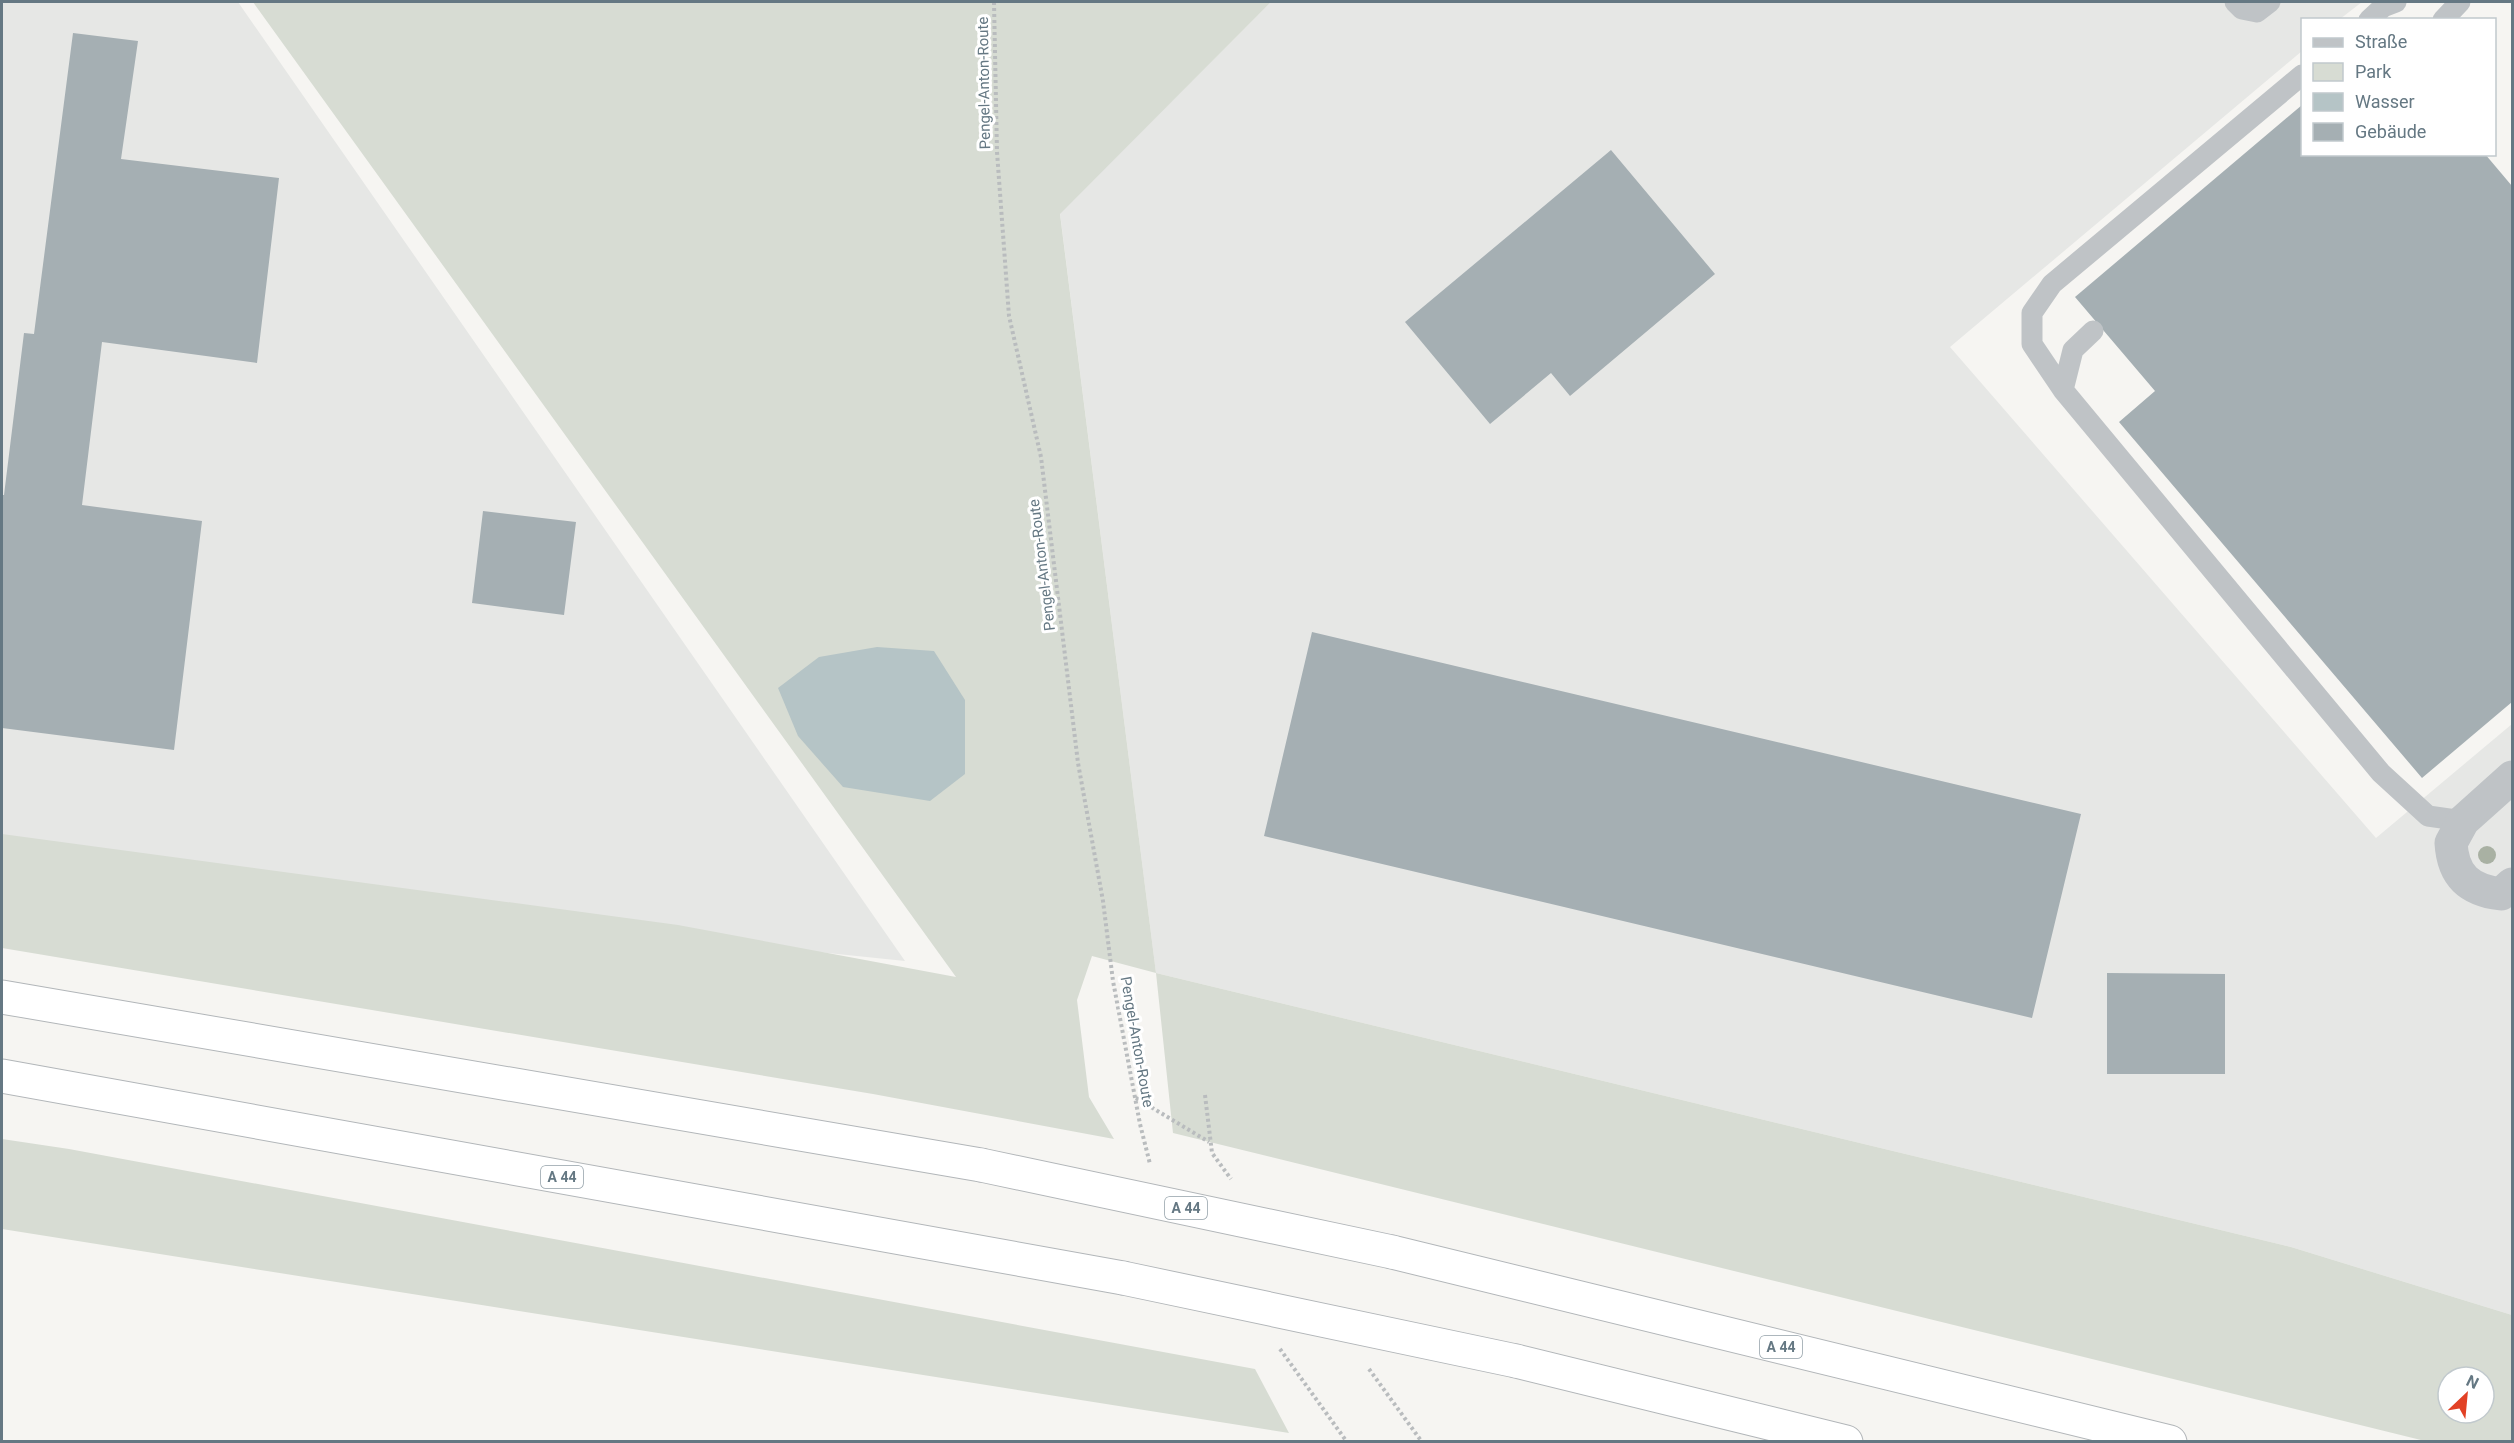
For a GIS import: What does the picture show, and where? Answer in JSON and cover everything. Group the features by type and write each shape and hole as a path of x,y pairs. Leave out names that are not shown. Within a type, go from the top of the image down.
{"highway":[{"name":"A 44","path":"2,997 981,1165 1392,1252 2170,1442"},
{"name":"A 44","path":"2,1076 1123,1278 1516,1361 1846,1442"}],"street":[{"path":"2512,777 2463,821 2451,843 2456,867 2473,887 2501,894 2512,884"}],"lane":[{"path":"2235,2 2242,9 2257,12 2270,2"},
{"path":"2371,18 2383,7 2397,2"},
{"path":"2445,18 2460,2"},
{"path":"2301,76 2052,284 2031,313 2032,344 2063,390 2382,773 2428,816 2463,821"},
{"path":"2063,390 2073,350 2092,331"}],"path":[{"name":"Pengel-Anton-Route","path":"994,2 998,152 1008,316 1041,457 1078,763 1103,901 1113,981 1140,1124"},
{"path":"1136,1098 1209,1142"}],"shaded area":[{"path":"2,2 238,2 905,961 818,952 2,848"},
{"path":"1271,2 2362,2 2341,18 2301,18 2301,52 1950,347 2376,838 2512,724 2512,1315 2291,1247 1156,973 1060,213"}],"green space":[{"path":"253,2 1271,2 1060,214 1156,973 1092,956 1077,1000 1089,1097 1114,1139 873,1094 2,948 2,834 678,925 956,977"},
{"path":"1156,973 2291,1247 2512,1315 2512,1441 2425,1441 1173,1133"},
{"path":"2,1139 69,1149 1255,1369 1289,1433 2,1229"}],"water":[{"path":"877,647 934,651 965,700 965,774 930,801 843,787 798,736 778,688 819,657"}],"building":[{"path":"73,33 138,41 121,159 279,178 257,363 102,342 82,505 202,521 174,750 2,728 2,495 4,495 24,333 34,334"},
{"path":"2301,106 2301,156 2487,156 2512,186 2512,702 2422,778 2119,422 2155,391 2075,297"},
{"path":"1611,150 1715,274 1570,396 1551,373 1490,424 1405,322"},
{"path":"483,511 576,522 564,615 472,603"},
{"path":"1312,632 2081,814 2032,1018 1264,836"},
{"path":"2107,973 2225,974 2225,1074 2107,1074"}]}
